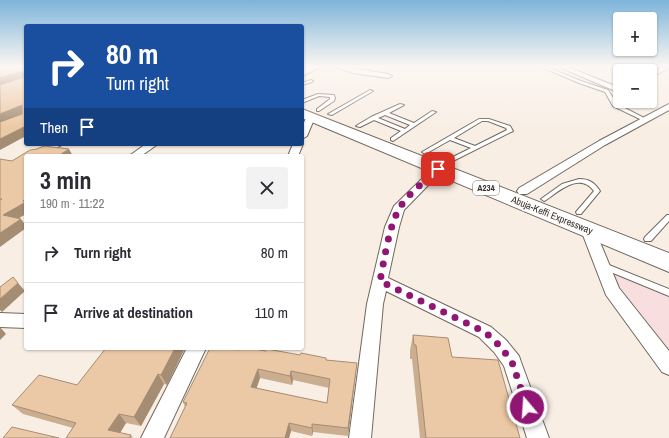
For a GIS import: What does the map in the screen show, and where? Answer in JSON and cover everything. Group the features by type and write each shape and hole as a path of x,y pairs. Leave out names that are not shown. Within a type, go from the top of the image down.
{"highway":[{"name":"Abuja-Keffi Expressway","path":"311,110 366,122 399,135 444,165 523,191 669,247"},
{"name":"Abuja-Keffi Expressway","path":"311,110 444,165 588,230 669,263"}],"street":[{"path":"523,191 602,143 669,107"},
{"path":"304,130 311,110"},
{"path":"37,154 54,146"},
{"path":"137,154 150,146"},
{"path":"360,438 375,304 392,227 398,209 404,201 444,165"},
{"path":"588,230 612,291 669,366"},
{"path":"380,281 485,332 500,346 512,362 538,438"},
{"path":"0,320 24,321"},
{"path":"152,438 196,350"}],"lane":[{"path":"596,87 607,91 615,105 646,120"},
{"path":"311,110 371,91"},
{"path":"366,122 402,105"},
{"path":"399,135 434,112"},
{"path":"385,113 414,125"},
{"path":"425,152 481,120 489,120 508,127 510,130 444,165"},
{"path":"450,138 476,148"},
{"path":"544,199 567,183 579,181 588,182 595,186 597,191 579,212"},
{"path":"648,239 669,217"},
{"path":"602,265 669,293"}],"shaded area":[{"path":"605,269 669,297 669,355"}],"building":[{"path":"0,87 24,87 24,127 0,139 0,122 22,114 22,105 0,114"},
{"path":"44,146 69,149 61,154 24,154 24,203 3,215 21,219 0,233 0,200 2,199 0,199 0,159 12,161 30,150"},
{"path":"13,277 18,283 0,299 0,287"},
{"path":"413,335 448,338 452,357 498,360 520,438 426,438 416,345 414,345"},
{"path":"104,350 174,350 161,375 158,374 134,417 119,414 108,430 131,435 129,438 66,438 76,423 12,405 39,375 77,385"},
{"path":"209,350 272,350 300,355 301,353 326,358 326,360 357,363 348,428 312,424 312,428 289,423 285,438 170,438 187,403 183,402","holes":["258,369 290,376 291,371 330,379 327,403 251,387"]},
{"path":"12,427 59,438 3,438"}],"route":[{"path":"438,169 404,201 398,209 392,227 380,281 485,332 500,346 512,362 527,407"}]}
